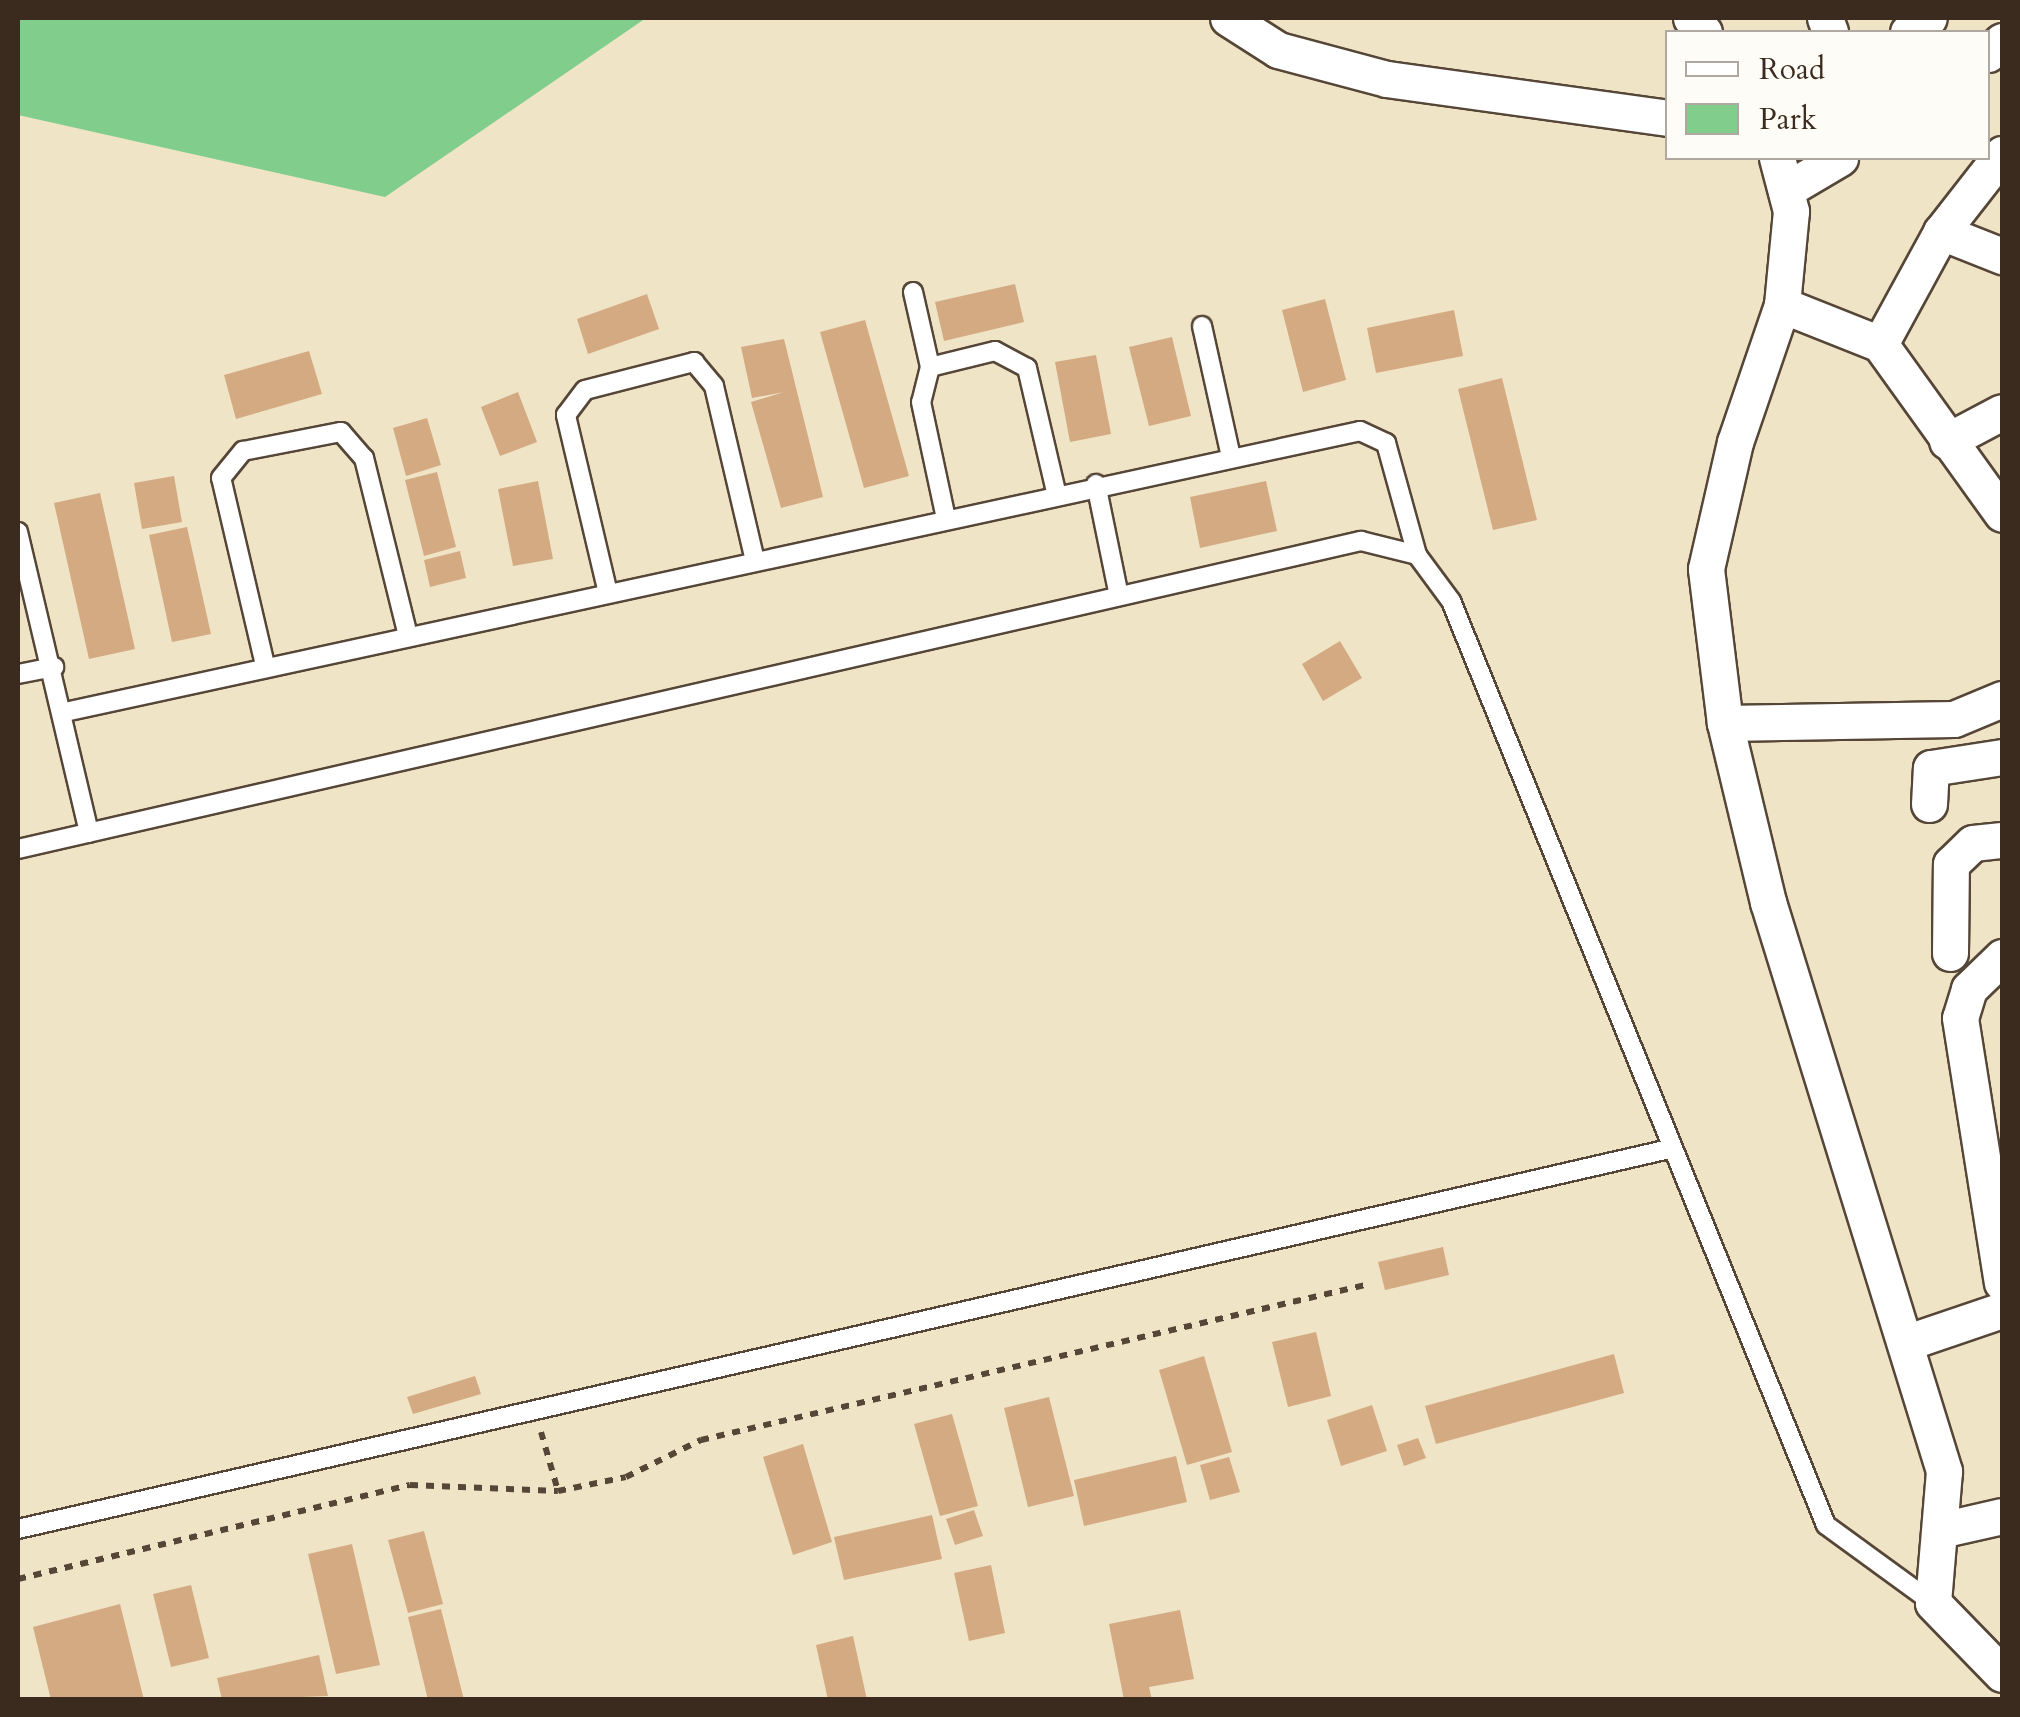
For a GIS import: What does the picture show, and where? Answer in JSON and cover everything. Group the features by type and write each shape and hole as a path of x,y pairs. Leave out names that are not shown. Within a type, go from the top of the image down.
{"street":[{"path":"1228,18 1278,50 1386,80 1665,118"},
{"path":"1880,344 1941,232 2002,154"},
{"path":"1833,160 1781,174 1782,305 1735,442 1706,569 1726,723 1768,902 1908,1342 1944,1470 1945,1529 1930,1573 1932,1603 2002,1674"},
{"path":"1941,232 2002,256"},
{"path":"1782,305 1880,344 1947,440 1996,498"},
{"path":"1947,440 2002,412"},
{"path":"1726,723 1954,718 2002,699"},
{"path":"1929,804 1931,768 2002,756"},
{"path":"1950,953 1951,864 1973,843 2002,840"},
{"path":"2002,957 1969,990 1960,1018 2002,1282"},
{"path":"1908,1342 2002,1310"},
{"path":"1945,1529 2002,1516"}],"lane":[{"path":"913,292 930,367 921,402 945,514"},
{"path":"1202,326 1231,457"},
{"path":"930,367 995,351 1027,368 1056,492"},
{"path":"607,588 566,415 586,390 694,362 714,386 754,556"},
{"path":"66,712 407,632 945,514 1360,431 1386,442 1417,556 1451,601 1826,1525 1932,1603"},
{"path":"264,665 221,478 243,451 341,432 364,458 407,632"},
{"path":"1096,484 1119,596"},
{"path":"18,532 66,712 89,833"},
{"path":"18,850 1361,540 1417,556"},
{"path":"18,674 54,666"},
{"path":"18,1528 1673,1148"}],"path":[{"path":"18,1578 410,1485 558,1491 626,1478 700,1440 1369,1284"},
{"path":"536,1412 558,1491"}],"green space":[{"path":"18,18 646,18 385,197 18,115"}],"building":[{"path":"1015,284 1024,322 944,341 935,302"},
{"path":"647,294 659,329 588,354 577,319"},
{"path":"1325,299 1346,380 1303,392 1282,310"},
{"path":"1454,310 1463,356 1376,373 1367,328"},
{"path":"865,320 909,476 864,488 820,332"},
{"path":"1172,337 1191,416 1149,426 1129,347"},
{"path":"784,339 823,497 781,508 751,402 784,392 752,398 741,347"},
{"path":"309,351 322,394 236,419 224,375"},
{"path":"1096,355 1111,434 1070,442 1055,362"},
{"path":"1502,378 1537,520 1493,530 1458,389"},
{"path":"518,392 537,442 500,456 481,407"},
{"path":"427,418 441,465 406,476 393,428"},
{"path":"437,472 456,547 424,556 405,480"},
{"path":"174,476 182,522 142,529 134,483"},
{"path":"538,481 553,559 513,566 498,489"},
{"path":"1266,481 1277,531 1200,548 1190,497"},
{"path":"100,493 135,649 89,659 54,503"},
{"path":"187,527 211,634 172,642 149,535"},
{"path":"460,551 466,578 430,587 424,560"},
{"path":"1340,641 1362,678 1323,701 1302,664"},
{"path":"1443,1247 1449,1275 1385,1290 1378,1262"},
{"path":"1316,1332 1331,1396 1288,1407 1272,1342"},
{"path":"1614,1354 1624,1393 1436,1444 1425,1406"},
{"path":"1204,1356 1232,1452 1187,1465 1159,1370"},
{"path":"475,1376 481,1394 413,1414 407,1397"},
{"path":"1049,1397 1074,1496 1028,1507 1004,1408"},
{"path":"1372,1405 1387,1451 1341,1466 1327,1420"},
{"path":"952,1414 978,1506 940,1516 914,1424"},
{"path":"1418,1438 1426,1458 1404,1466 1397,1445"},
{"path":"803,1444 832,1542 793,1555 763,1457"},
{"path":"1176,1456 1187,1502 1084,1526 1074,1480"},
{"path":"1229,1457 1240,1492 1210,1500 1200,1465"},
{"path":"974,1510 983,1536 955,1545 946,1519"},
{"path":"932,1515 942,1559 844,1580 834,1537"},
{"path":"424,1531 443,1604 408,1613 388,1540"},
{"path":"352,1544 380,1665 336,1674 308,1554"},
{"path":"991,1565 1005,1633 969,1641 954,1573"},
{"path":"191,1585 209,1658 171,1667 153,1594"},
{"path":"120,1604 144,1700 51,1700 33,1627"},
{"path":"441,1609 464,1700 428,1700 408,1617"},
{"path":"1180,1610 1194,1679 1149,1687 1152,1700 1124,1700 1109,1624"},
{"path":"853,1636 867,1700 828,1700 816,1645"},
{"path":"319,1655 328,1696 222,1700 217,1678"}]}
